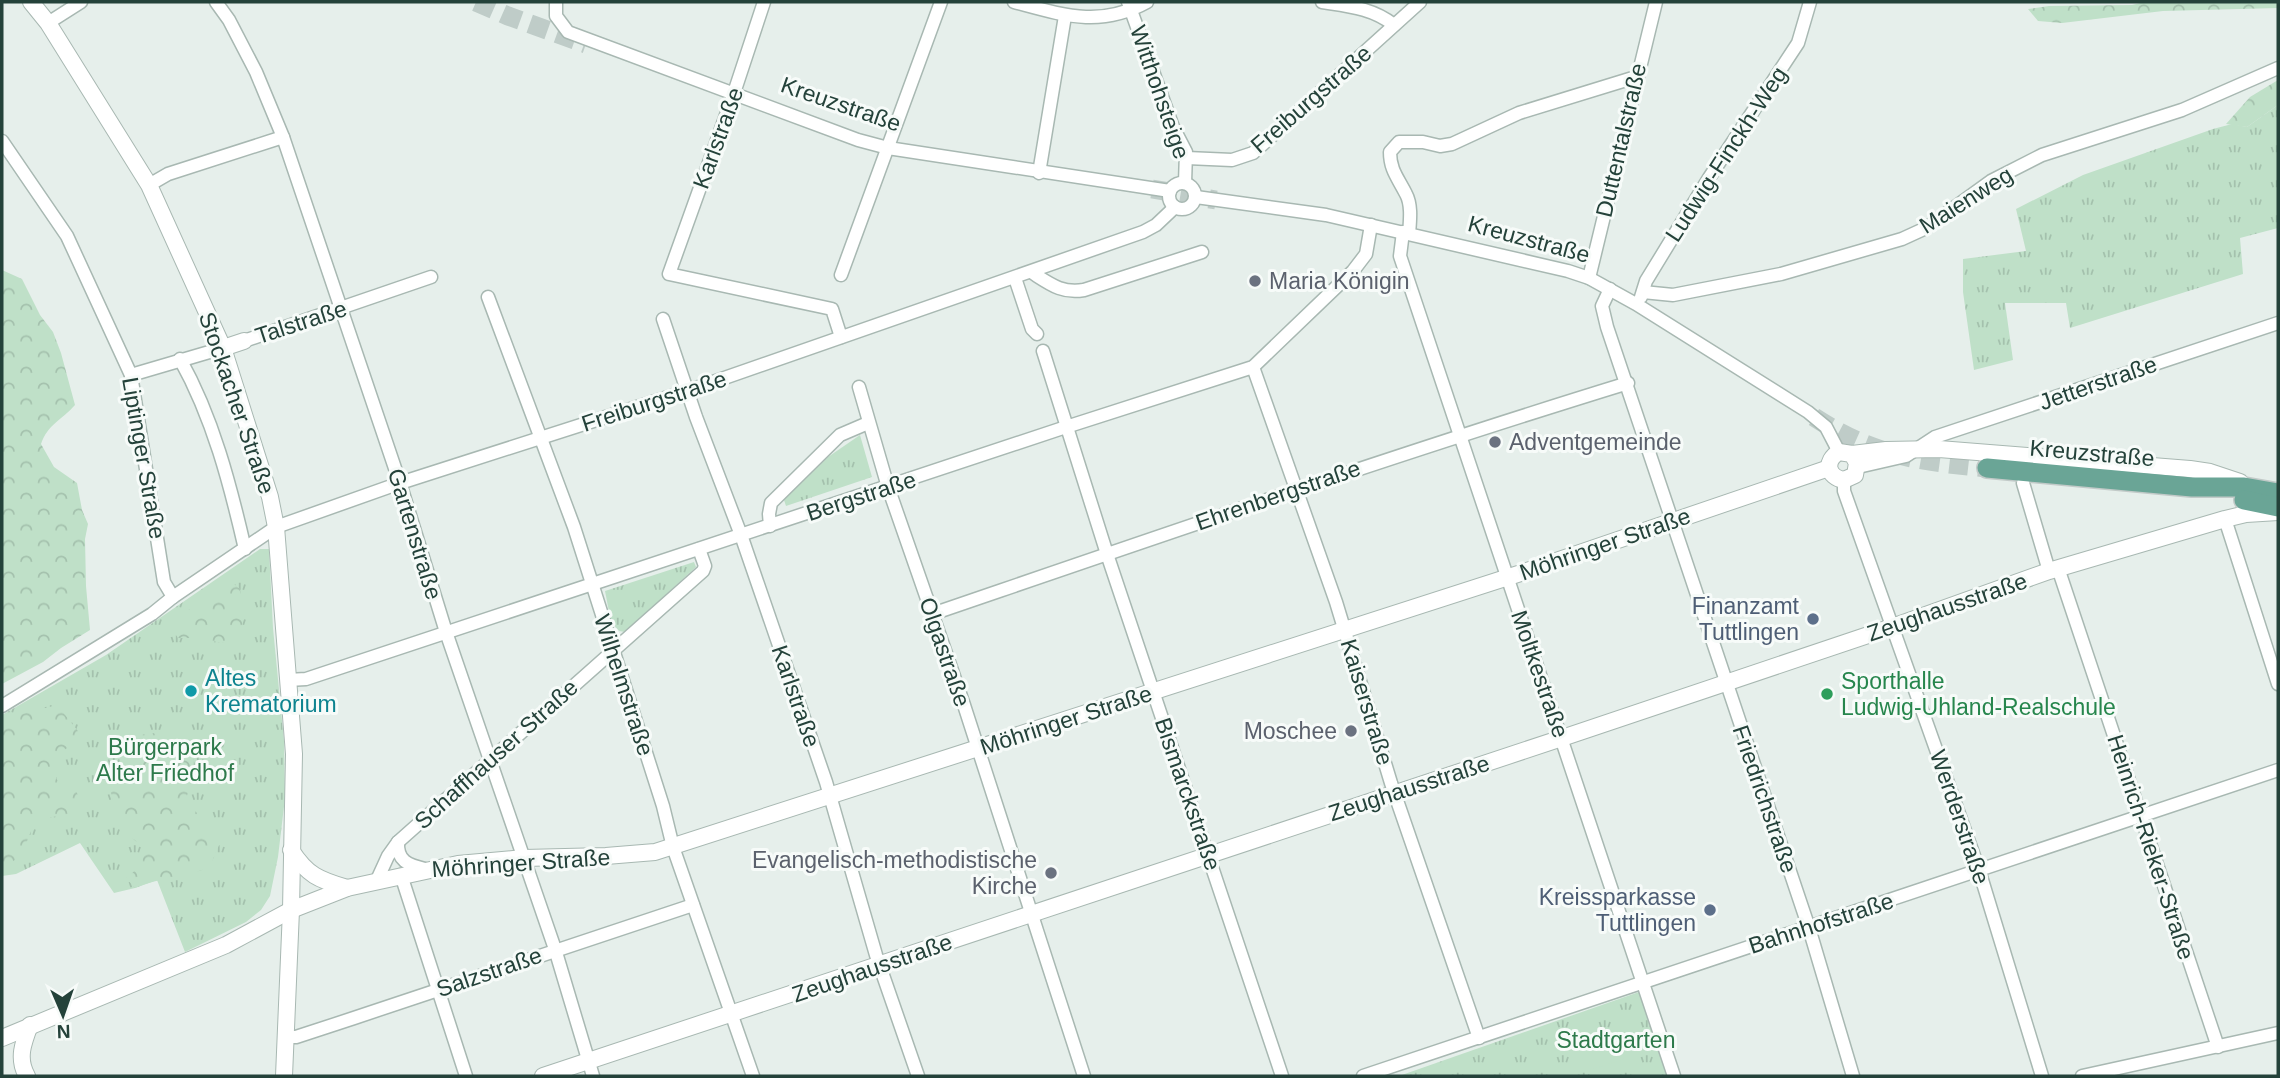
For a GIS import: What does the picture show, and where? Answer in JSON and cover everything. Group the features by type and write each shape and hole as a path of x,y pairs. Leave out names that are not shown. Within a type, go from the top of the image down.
{"main road":[{"name":"Kreuzstraße","path":"1987,468 2192,487 2244,487 2278,493"},
{"name":"Kreuzstraße","path":"2192,487 2278,510"}],"street":[{"name":"Stockacher Straße","path":"31,2 48,23 149,185 223,348 270,497 276,527 294,754 284,1076"},
{"path":"48,23 81,2"},
{"name":"Gartenstraße","path":"216,2 229,20 256,72 283,137 400,483 489,762 555,949 591,1069"},
{"name":"Kreuzstraße","path":"556,2 556,16 563,27 578,37 858,140 888,148 1039,173 1170,191"},
{"name":"Karlstraße","path":"764,2 669,274 832,309 841,337"},
{"path":"841,275 941,2"},
{"path":"1014,2 1065,16 1101,17 1147,2"},
{"path":"1322,2 1365,9 1385,17 1394,25"},
{"name":"Freiburgstraße","path":"1187,158 1232,160 1253,153 1265,145 1420,2"},
{"name":"Duttentalstraße","path":"1589,278 1656,2"},
{"name":"Ludwig-Finckh-Weg","path":"1640,298 1646,281 1709,178 1798,43 1810,2"},
{"name":"Witthohsteige","path":"1130,6 1172,127 1183,143 1187,158 1185,183"},
{"path":"1039,173 1065,16"},
{"name":"Maienweg","path":"1640,298 1673,295 1781,274 1902,239 1926,228 1992,181 2042,155 2182,110 2278,68"},
{"name":"Moltkestraße","path":"1636,77 1519,113 1452,144 1440,146 1423,142 1399,142 1390,152 1390,161 1393,174 1407,195 1410,210 1400,256 1674,1076"},
{"path":"149,185 168,174 283,137"},
{"name":"Liptinger Straße","path":"2,141 67,236 131,375 164,582 173,597"},
{"path":"1178,183 1185,183 1194,190 1196,197 1188,208 1175,207 1169,198 1170,191 1178,183"},
{"name":"Kreuzstraße","path":"1196,197 1326,215 1371,225 1568,271 1610,289 1640,298 1808,412 1826,427 1850,458"},
{"name":"Freiburgstraße","path":"276,527 400,483 687,391 1015,278 1143,232 1175,207"},
{"name":"Bergstraße","path":"288,680 306,679 1066,426 1253,367 1353,271 1366,254 1371,225"},
{"path":"1031,272 1058,289 1071,292 1202,252"},
{"name":"Talstraße","path":"131,375 223,348 430,276"},
{"path":"1015,278 1032,329 1037,334"},
{"path":"1610,289 1602,306 1604,314 1673,522"},
{"name":"Wilhelmstraße","path":"488,297 541,437 591,583 663,807 673,847 753,1076"},
{"name":"Karlstraße","path":"663,319 741,535 830,796 880,965 918,1076"},
{"name":"Jetterstraße","path":"1920,448 1935,438 2278,323"},
{"name":"Bismarckstraße","path":"1043,351 1107,554 1282,1076"},
{"name":"Stockacher Straße","path":"180,359 192,381 228,478 245,549"},
{"name":"Kaiserstraße","path":"1253,367 1345,629 1395,793 1479,1038"},
{"name":"Ehrenbergstraße","path":"932,614 1297,488 1460,434 1628,383"},
{"name":"Olgastraße","path":"859,387 888,487 978,749 1084,1076"},
{"path":"770,526 771,503 840,435 868,423"},
{"path":"1850,458 1855,475 1844,480 1834,477 1829,468 1830,460 1920,448 2190,469 2210,472 2240,482 2244,487"},
{"name":"Möhringer Straße","path":"2,1038 226,945 291,910 347,888 401,874 458,864 524,858 606,856 655,852 673,847 1507,577 1829,468"},
{"name":"Werderstraße","path":"1844,480 1844,491 1979,870 2042,1076"},
{"name":"Heinrich-Rieker-Straße","path":"2023,483 2141,817 2218,1047"},
{"name":"Zeughausstraße","path":"543,1076 591,1069 731,1014 1892,627 2053,569 2225,519 2278,510"},
{"path":"2225,519 2278,684"},
{"name":"Friedrichstraße","path":"1673,522 1809,928 1853,1076"},
{"path":"2,706 152,614 276,527"},
{"name":"Schaffhauser Straße","path":"377,880 398,842 703,572 705,566 699,549"},
{"name":"Bahnhofstraße","path":"1363,1076 2278,770"},
{"name":"Schaffhauser Straße","path":"398,842 399,853 406,863 425,869"},
{"path":"291,850 307,872 347,888"},
{"path":"401,874 466,1076"},
{"name":"Salzstraße","path":"285,1037 296,1037 693,905"},
{"path":"27,1076 20,1056 30,1026"},
{"path":"2082,1076 2278,1033"}],"green space":[{"path":"2145,2 2278,2 2278,8 2163,11 2062,23 2038,21 2028,9 2049,6 2132,5"},
{"path":"2278,80 2278,105 2247,127 2226,124 2250,97"},
{"path":"2278,105 2278,228 2240,238 2243,274 2070,328 2066,303 2005,303 2013,360 1974,370 1963,292 1963,259 2026,251 2016,209 2083,175 2213,129 2232,124 2247,127"},
{"path":"2,270 22,279 40,315 53,332 75,405 51,427 41,444 54,467 77,483 82,510 88,524 85,539 90,630 43,662 2,684"},
{"path":"860,435 872,477 786,506 784,500 828,457"},
{"name":"Bürgerpark Alter Friedhof","path":"260,549 269,549 273,628 284,741 285,798 270,896 261,910 246,922 185,952 157,880 114,893 80,843 16,874 2,876 2,715 106,655"},
{"path":"694,562 696,567 625,632 619,631 611,622 605,591"},
{"path":"233,583 240,589 242,633 222,643 198,638 178,638 172,629 178,615 198,605 220,586"},
{"path":"57,705 78,731 74,743 53,758 57,780 73,786 82,802 73,814 38,822 30,834 23,855 2,868 2,733 14,716"},
{"path":"153,733 176,743 194,760 186,799 220,843 209,868 135,888 126,878 143,864 141,845 125,833 111,792 124,772 133,736"},
{"name":"Stadtgarten","path":"1639,992 1667,1076 1399,1076"},
{"path":"1617,1037 1624,1059 1587,1071 1579,1050"}],"tunnel":[{"path":"476,2 586,44"},
{"path":"1152,189 1216,200"},
{"path":"1814,417 1856,440 1897,454 1939,463 1987,468"}],"place":[{"name":"Maria Königin","path":"1255,281"},
{"name":"Adventgemeinde","path":"1495,442"},
{"name":"Finanzamt Tuttlingen","path":"1813,619"},
{"name":"Altes Krematorium","path":"191,691"},
{"name":"Sporthalle Ludwig-Uhland-Realschule","path":"1827,694"},
{"name":"Moschee","path":"1351,731"},
{"name":"Evangelisch-methodistische Kirche","path":"1051,873"},
{"name":"Kreissparkasse Tuttlingen","path":"1710,910"}]}
